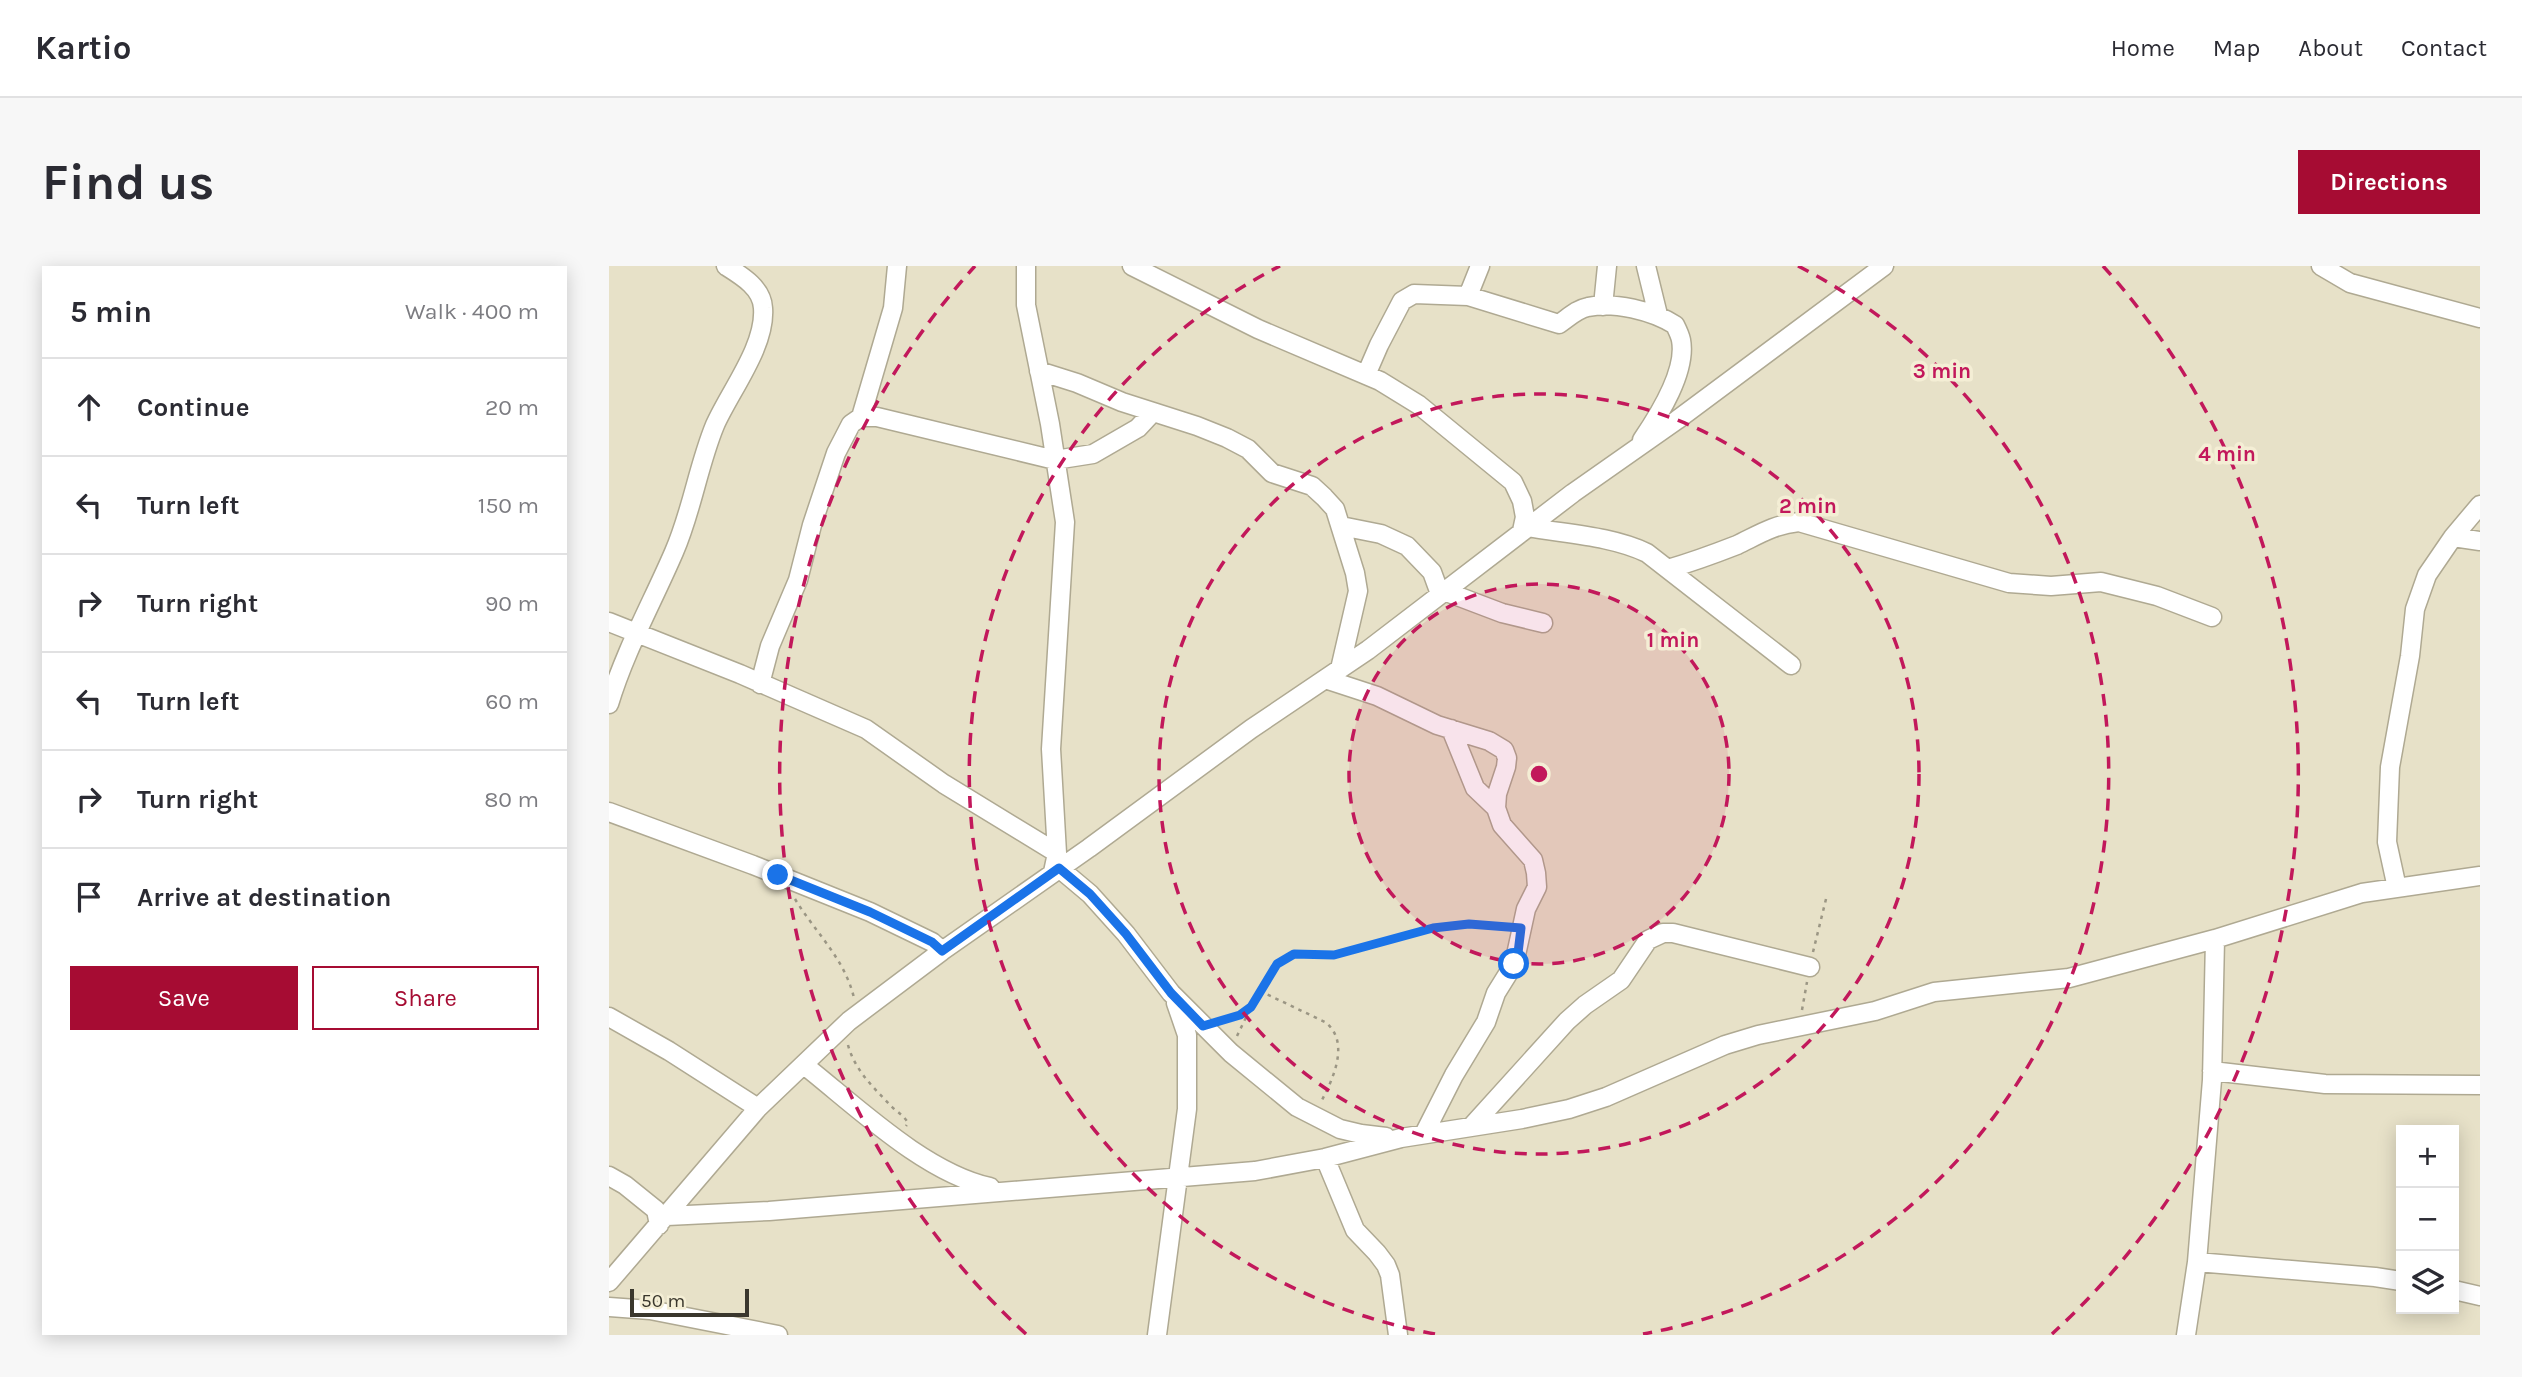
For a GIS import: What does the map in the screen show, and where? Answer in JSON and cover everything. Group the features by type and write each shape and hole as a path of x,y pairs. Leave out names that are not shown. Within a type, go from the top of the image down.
{"street":[{"path":"861,417 893,308 897,266"},
{"path":"1026,266 1025,305 1065,522 1055,647 1051,749 1057,865"},
{"path":"1132,266 1258,329 1366,376 1419,405 1513,481 1522,501 1524,529"},
{"path":"1468,296 1480,266"},
{"path":"1603,306 1607,266"},
{"path":"1646,266 1658,315"},
{"path":"609,1282 758,1108 845,1025 1057,865 1368,650 1524,529 1884,266"},
{"path":"2321,266 2350,283 2480,318"},
{"path":"609,704 636,633 674,551 698,481 707,444 724,404 754,350 761,328 764,314 761,297 754,286 735,268"},
{"path":"1366,376 1402,301 1414,294 1468,296 1559,324 1586,307 1631,308 1658,315 1675,325 1681,340 1681,363 1656,419 1636,449"},
{"path":"1039,371 1227,438 1248,449 1272,473 1312,486 1335,509 1358,591 1332,674"},
{"path":"761,684 770,646 798,580 836,453 851,424 861,417 877,417 1055,460 1093,454 1138,428 1152,413"},
{"path":"2397,888 2387,842 2390,767 2410,656 2415,609 2427,575 2453,537 2480,505"},
{"path":"1668,569 1708,557 1749,540 1765,530 1799,522 2009,583 2051,586 2101,582 2157,596 2212,617"},
{"path":"1341,526 1381,534 1407,546 1432,572 1442,592 1543,624"},
{"path":"1524,529 1635,547 1668,569 1791,666"},
{"path":"2453,537 2480,541"},
{"path":"609,622 866,729 1057,865 1090,894 1171,993 1203,1026 1228,1051 1297,1107 1340,1129 1401,1138"},
{"path":"1332,674 1451,729 1489,741 1504,750 1506,767 1497,794 1496,808 1502,825 1533,860 1537,873 1537,887 1526,909 1514,964 1496,993 1486,1022 1454,1075 1424,1134"},
{"path":"1451,729 1475,788 1496,808"},
{"path":"609,812 778,875 882,918 932,942 942,951"},
{"path":"663,1220 1255,1171 1325,1158 1401,1138 1545,1114 1607,1097 1725,1045 1758,1035 1854,1016 1934,992 2069,978 2215,940 2362,893 2480,876"},
{"path":"1471,1127 1567,1021 1584,1005 1621,981 1648,940 1655,935 1673,933 1810,967"},
{"path":"2186,1335 2197,1262 2212,1071 2215,940"},
{"path":"1157,1335 1187,1109 1187,1035 1171,993"},
{"path":"609,1017 670,1051 758,1108"},
{"path":"804,1065 894,1136 947,1172 972,1183 1007,1191"},
{"path":"2212,1071 2325,1084 2480,1085"},
{"path":"1325,1158 1355,1230 1386,1265 1398,1335"},
{"path":"609,1176 656,1210 663,1220"},
{"path":"2197,1262 2375,1276 2396,1280"},
{"path":"2459,1291 2480,1296"},
{"path":"609,1307 650,1310 778,1335"}],"path":[{"path":"778,875 845,972 855,1002 845,1025 857,1069 895,1110 908,1120 908,1124 894,1136"},
{"path":"1228,1051 1277,964 1294,954 1334,955 1433,928 1469,924 1521,928"},
{"path":"1260,991 1325,1022 1333,1028 1337,1036 1338,1049 1332,1081 1313,1115"},
{"path":"1203,1026 1240,1015 1251,1007"}],"route":[{"path":"778,875 870,912 932,942 942,951 1059,868 1090,894 1126,934 1171,993 1203,1026 1240,1015 1251,1007 1277,964 1294,954 1308,952 1334,955 1406,933 1469,924 1521,928 1514,964"}]}
